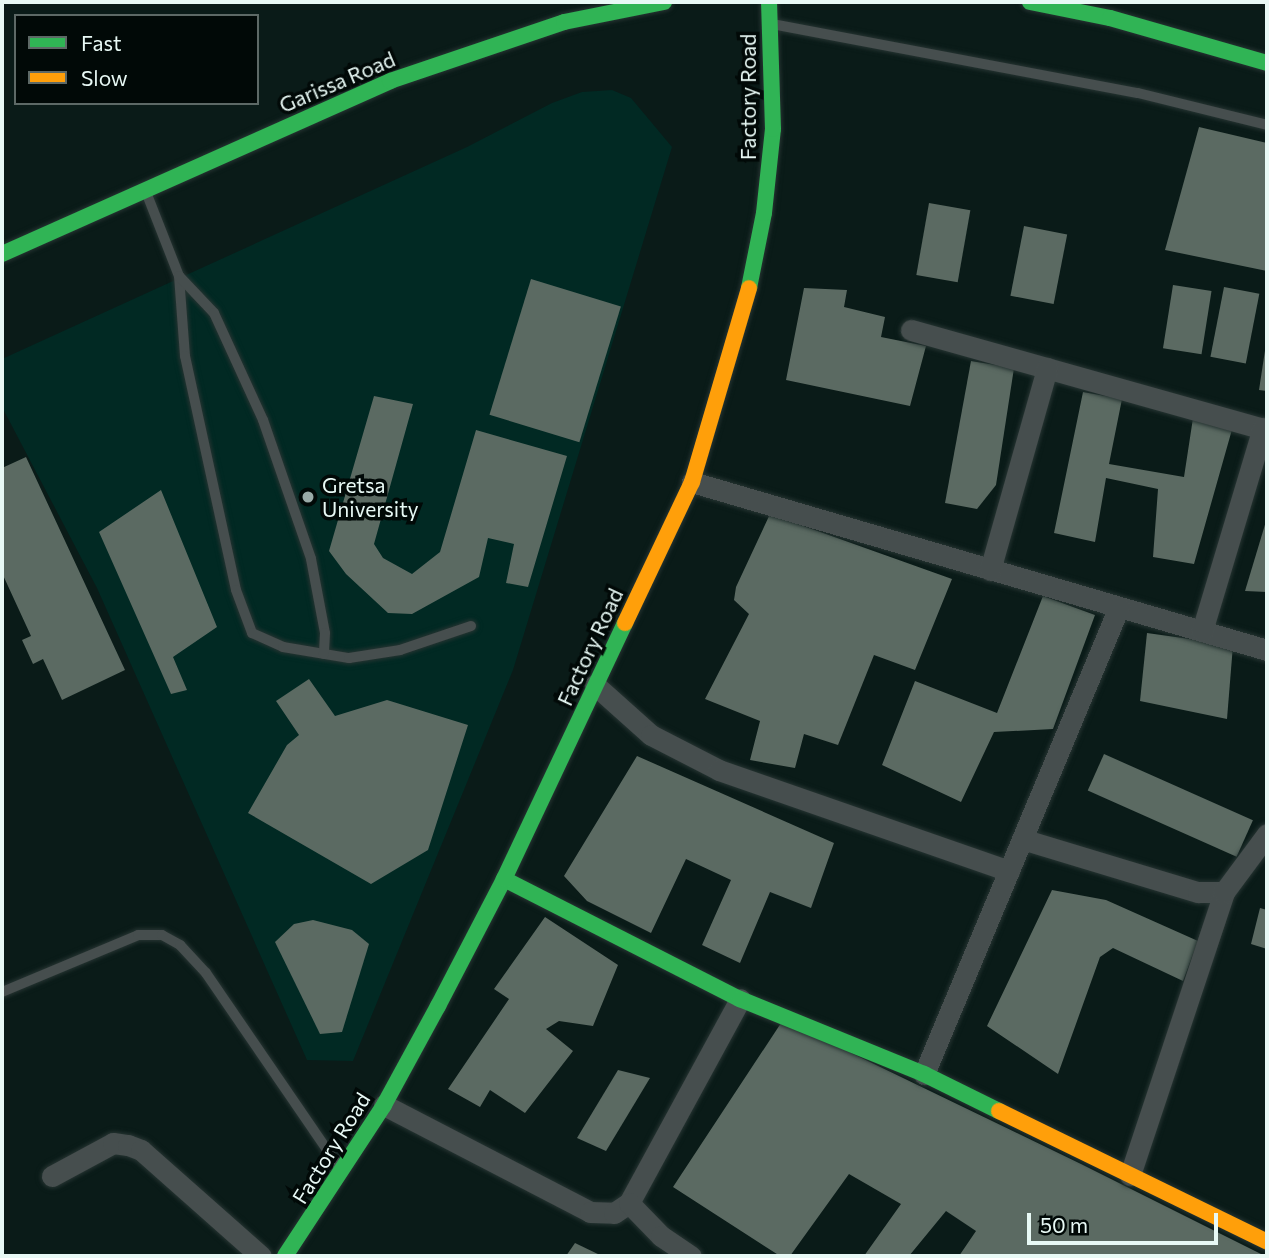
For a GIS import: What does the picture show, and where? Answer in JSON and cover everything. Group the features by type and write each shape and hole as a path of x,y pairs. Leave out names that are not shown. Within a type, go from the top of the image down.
{"main road":[{"name":"Garissa Road","path":"2,254 390,81 564,22 664,2"},
{"name":"Factory Road","path":"285,1256 384,1105 504,879 692,482 749,288 764,213 773,129 769,2"},
{"path":"1030,2 1110,18 1267,63"},
{"path":"504,879 740,999 924,1074 1267,1242"}],"street":[{"path":"911,330 1265,429 1202,631"},
{"path":"990,570 1047,368"},
{"path":"692,482 1267,650"},
{"path":"924,1074 1119,607"},
{"path":"595,685 651,735 719,770 1009,871"},
{"path":"1130,1175 1224,892 1267,834"},
{"path":"1022,839 1198,892 1224,892"},
{"path":"384,1105 590,1212 614,1213 629,1203 740,999"},
{"path":"52,1177 113,1143 128,1145 141,1150 261,1256"},
{"path":"629,1203 661,1236 691,1256"}],"lane":[{"path":"564,22 573,2"},
{"path":"769,24 1138,93 1267,125"},
{"path":"145,188 179,276 185,356 236,590 252,633 283,648 349,658 400,650 471,626"},
{"path":"179,276 214,313 264,421 311,559 325,633 324,654"},
{"path":"2,992 138,935 162,935 180,945 206,973 342,1171"}],"shaded area":[{"name":"Gretsa University","path":"612,90 631,98 672,147 513,670 353,1061 307,1060 97,588 2,407 2,359 467,147 552,103 582,92"}],"building":[{"path":"1199,127 1267,143 1267,271 1165,250"},
{"path":"929,203 970,210 958,282 916,275"},
{"path":"1024,226 1067,234 1054,304 1010,296"},
{"path":"531,279 621,306 579,442 489,415"},
{"path":"1173,285 1212,291 1202,354 1163,348"},
{"path":"1224,287 1259,294 1246,364 1210,357"},
{"path":"804,288 847,290 844,307 885,317 881,337 926,346 910,406 786,380"},
{"path":"1267,345 1267,391 1259,390"},
{"path":"971,361 1014,368 996,485 977,509 945,503"},
{"path":"1083,392 1122,399 1109,464 1184,477 1193,418 1233,426 1194,564 1153,557 1158,489 1106,478 1095,542 1054,533"},
{"path":"374,396 413,404 374,544 383,558 412,574 440,552 476,430 567,456 528,587 506,583 514,544 488,538 479,577 412,614 388,613 346,574 329,551"},
{"path":"26,457 125,670 62,700 43,659 33,664 22,640 31,636 2,573 2,468"},
{"path":"161,490 217,627 173,657 187,690 171,694 99,532"},
{"path":"770,514 952,579 915,670 874,655 838,745 804,734 795,768 750,760 760,721 705,699 749,614 734,600 736,587"},
{"path":"1267,518 1267,592 1245,591"},
{"path":"1043,596 1095,615 1053,729 994,732 961,802 882,765 915,681 997,713"},
{"path":"1147,633 1233,645 1227,719 1140,701"},
{"path":"309,679 335,716 387,700 468,725 428,850 371,884 248,813 287,745 299,735 276,701"},
{"path":"1104,754 1253,820 1237,857 1088,791"},
{"path":"637,756 834,843 811,908 770,892 740,963 702,945 731,880 686,859 651,933 587,901 564,876"},
{"path":"1052,890 1106,900 1198,941 1183,981 1113,948 1100,957 1058,1074 987,1026"},
{"path":"1260,908 1267,910 1267,949 1251,944"},
{"path":"545,917 618,965 593,1026 559,1021 546,1029 573,1051 525,1113 490,1090 480,1107 448,1089 509,999 494,989"},
{"path":"313,920 352,930 369,944 342,1032 320,1034 275,942 294,924"},
{"path":"783,1020 1265,1256 959,1256 976,1231 946,1211 909,1256 864,1256 901,1204 849,1174 790,1256 780,1256 673,1187"},
{"path":"618,1070 650,1078 606,1151 577,1138"},
{"path":"575,1243 602,1256 566,1256"}],"traffic: fast":[{"path":"2,254 390,81 564,22 664,2"},
{"path":"749,288 764,213 773,129 769,2"},
{"path":"1030,2 1110,18 1267,63"},
{"path":"285,1256 384,1105 438,1006 504,879 625,623"},
{"path":"504,879 740,999 924,1074 999,1111"}],"traffic: slow":[{"path":"625,623 692,482 749,288"},
{"path":"999,1111 1267,1242"}],"place":[{"name":"Gretsa University","path":"308,497"}]}
